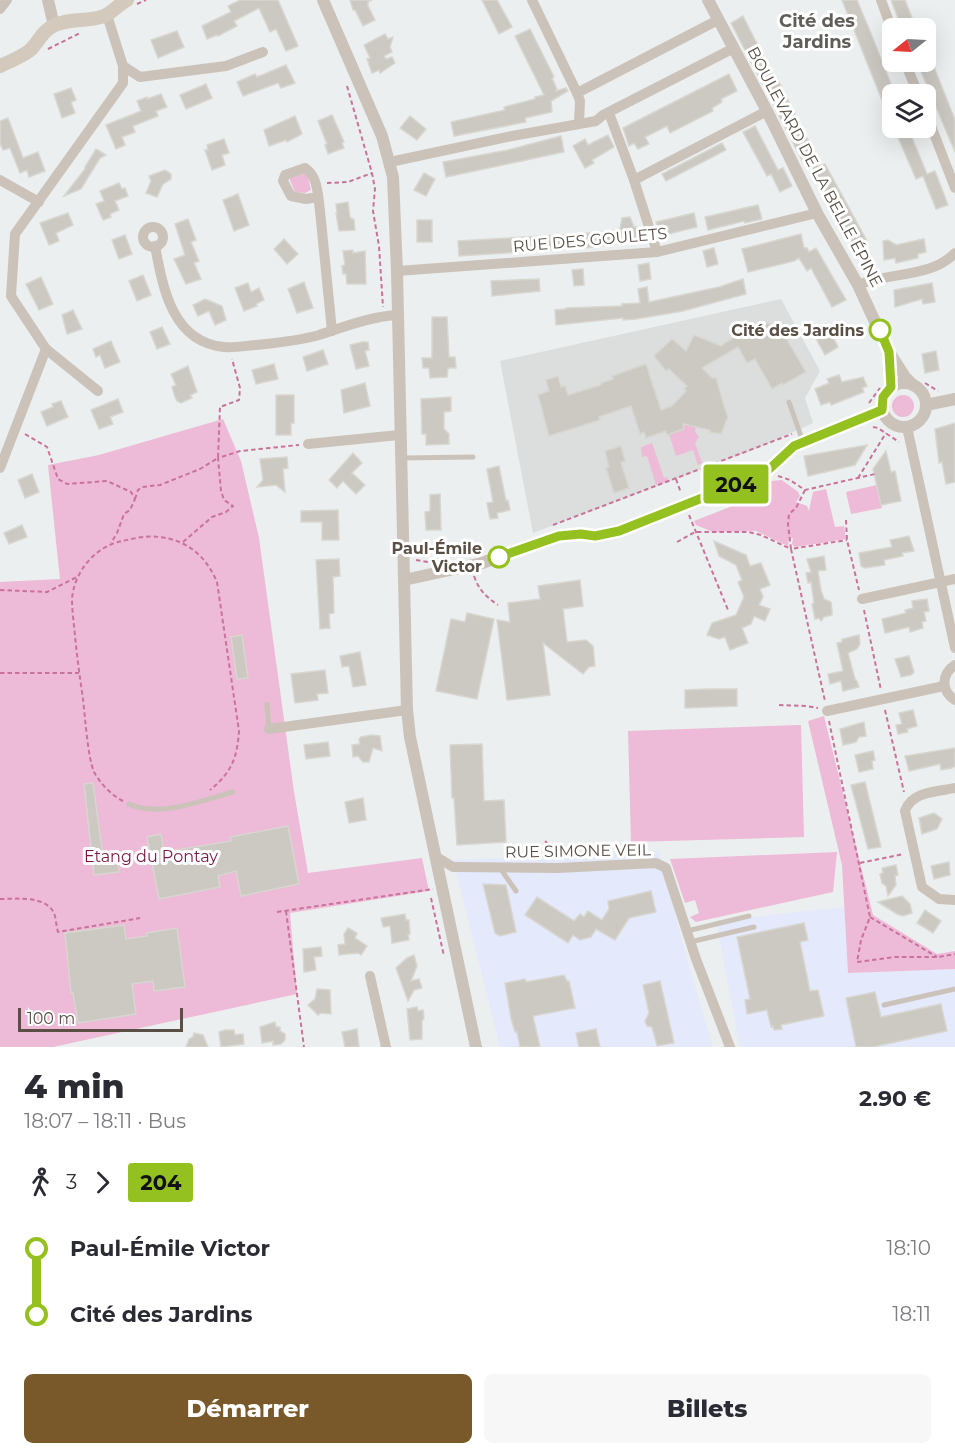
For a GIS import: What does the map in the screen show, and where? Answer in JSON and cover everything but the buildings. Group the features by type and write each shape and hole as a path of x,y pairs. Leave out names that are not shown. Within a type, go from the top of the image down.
{"main road":[{"path":"0,66 30,51 40,35 54,26 69,21 85,21 107,15 118,4 130,3"}],"street":[{"path":"0,9 8,0"},
{"path":"48,0 54,26"},
{"path":"323,0 382,136 390,162 395,199 407,710 410,737 435,856 478,1047"},
{"path":"532,0 578,93 579,123"},
{"name":"BOULEVARD DE LA BELLE ÉPINE","path":"708,0 767,111 817,213 858,285 889,352 905,376 919,384"},
{"path":"881,0 888,18"},
{"path":"98,391 46,349 10,296 15,234 123,83 123,66 107,15"},
{"path":"578,93 718,20"},
{"path":"390,162 579,123 596,122 606,114 734,48"},
{"path":"123,66 141,77 226,66 263,52"},
{"path":"634,180 767,111"},
{"path":"580,112 606,114"},
{"path":"606,114 634,180 657,252"},
{"path":"936,138 955,188"},
{"path":"0,180 39,202"},
{"path":"318,193 332,331"},
{"name":"RUE DES GOULETS","path":"397,271 657,252 817,213"},
{"path":"155,246 168,302 186,330 203,341 232,347 288,342 384,316 398,315"},
{"path":"858,285 882,277 935,267 945,262 955,252"},
{"path":"0,468 46,349"},
{"name":"BOULEVARD DE LA BELLE ÉPINE","path":"889,352 890,382"},
{"path":"890,382 919,384 926,405 923,417 919,422 908,427 889,422 882,410 883,397 890,382"},
{"path":"926,405 950,396"},
{"path":"404,580 470,566 559,536 581,534 595,536 617,531 765,473 794,446 801,436 860,419 882,410"},
{"path":"908,427 955,648"},
{"path":"308,444 399,435"},
{"path":"862,599 955,579"},
{"path":"955,665 946,675 944,686 950,697 955,700"},
{"path":"827,711 944,686"},
{"path":"269,729 407,710"},
{"path":"955,788 916,797 908,803 905,811 922,886 939,899 955,900"},
{"name":"RUE SIMONE VEIL","path":"435,856 453,867 500,868 656,863 666,868 730,1047"},
{"path":"370,976 386,1047"}],"lane":[{"path":"789,402 801,436"},
{"path":"400,458 473,457"},
{"path":"267,705 269,729"},
{"path":"129,804 140,809 161,808 203,803 233,792"},
{"path":"500,868 516,891"},
{"path":"687,932 749,916"},
{"path":"687,932 754,927"},
{"path":"884,1005 955,989"}],"path":[{"path":"130,3 146,0"},
{"path":"48,49 87,29"},
{"path":"352,89 347,81 375,189 373,211 379,246 384,316"},
{"path":"318,193 324,183 348,182 372,173"},
{"path":"182,543 213,517 226,512 233,506 224,500 220,490 218,458 220,407 239,400 240,388 231,363 232,347"},
{"path":"890,382 883,377 880,387 869,404 856,410 862,425 878,428 899,442"},
{"path":"919,384 950,396"},
{"path":"14,430 34,438 47,447 58,479 67,484 107,481 131,492 135,499"},
{"path":"858,478 886,433"},
{"path":"553,525 801,436"},
{"path":"110,544 124,514 130,510 138,490 170,482 218,458 240,451 308,444"},
{"path":"765,473 772,477 783,477 805,490 874,474"},
{"path":"676,479 695,532 728,610"},
{"path":"805,490 796,508 789,514 788,524 791,549 870,917 861,939 857,962 895,957 938,957 955,954"},
{"path":"846,520 848,540 900,780 908,803"},
{"path":"677,542 695,532 754,532 791,549 848,540"},
{"path":"129,804 116,798 94,772 91,764 72,598 78,576 92,556 110,544 153,536 182,543 195,550 208,562 217,582 239,731 238,751 231,768 220,782 207,792"},
{"path":"403,550 410,550 413,559 429,562"},
{"path":"470,566 477,587 484,596 498,604"},
{"path":"0,590 47,592 78,576"},
{"path":"0,673 79,672"},
{"path":"779,705 806,706 827,711"},
{"path":"860,863 913,852"},
{"path":"278,912 436,889"},
{"path":"0,899 44,902 53,911 58,932 140,918"},
{"path":"286,911 304,1047"},
{"path":"870,917 938,957"}],"shaded area":[{"path":"781,299 820,371 805,398 813,423 758,448 533,533 500,361"},
{"path":"659,851 686,956 713,1047 500,1047 453,860"},
{"path":"844,907 848,973 955,969 955,1047 740,1047 716,921"}],"green space":[{"path":"307,173 311,190 305,193 295,192 289,178"},
{"path":"903,395 913,402 914,406 907,416 903,417 893,410 892,406 899,396"},
{"name":"Etang du Pontay","path":"223,419 241,461 259,538 294,792 308,873 422,858 429,891 290,913 297,994 53,1047 0,1047 0,582 60,579 48,465 99,455"},
{"path":"682,420 696,423 695,432 699,437 695,443 702,463 698,465 693,450 676,456 669,434 684,429"},
{"path":"652,443 664,478 667,477 668,481 656,485 647,456 642,457 641,447"},
{"path":"782,480 798,492 800,496 796,502 807,506 809,511 813,492 826,489 835,527 844,526 846,539 795,547 792,544 793,538 789,538 788,546 756,531 713,532 696,525 694,521 753,498 750,489 771,481"},
{"path":"877,485 882,508 851,514 846,492"},
{"path":"824,716 873,915 937,954 955,951 955,969 848,973 842,865 808,721"},
{"path":"801,725 804,837 631,842 628,731"},
{"path":"837,852 833,892 696,922 690,917 699,913 695,900 685,903 670,859"}],"bus line":[{"name":"204","path":"499,557 559,536 581,534 595,536 619,531 765,473 794,446 882,410 883,397 891,387 889,352 880,330"}],"place":[{"name":"Cité des Jardins","path":"880,330"},
{"name":"Paul-Émile Victor","path":"499,557"}],"district":[{"name":"Cité des Jardins","path":"817,31"}]}
